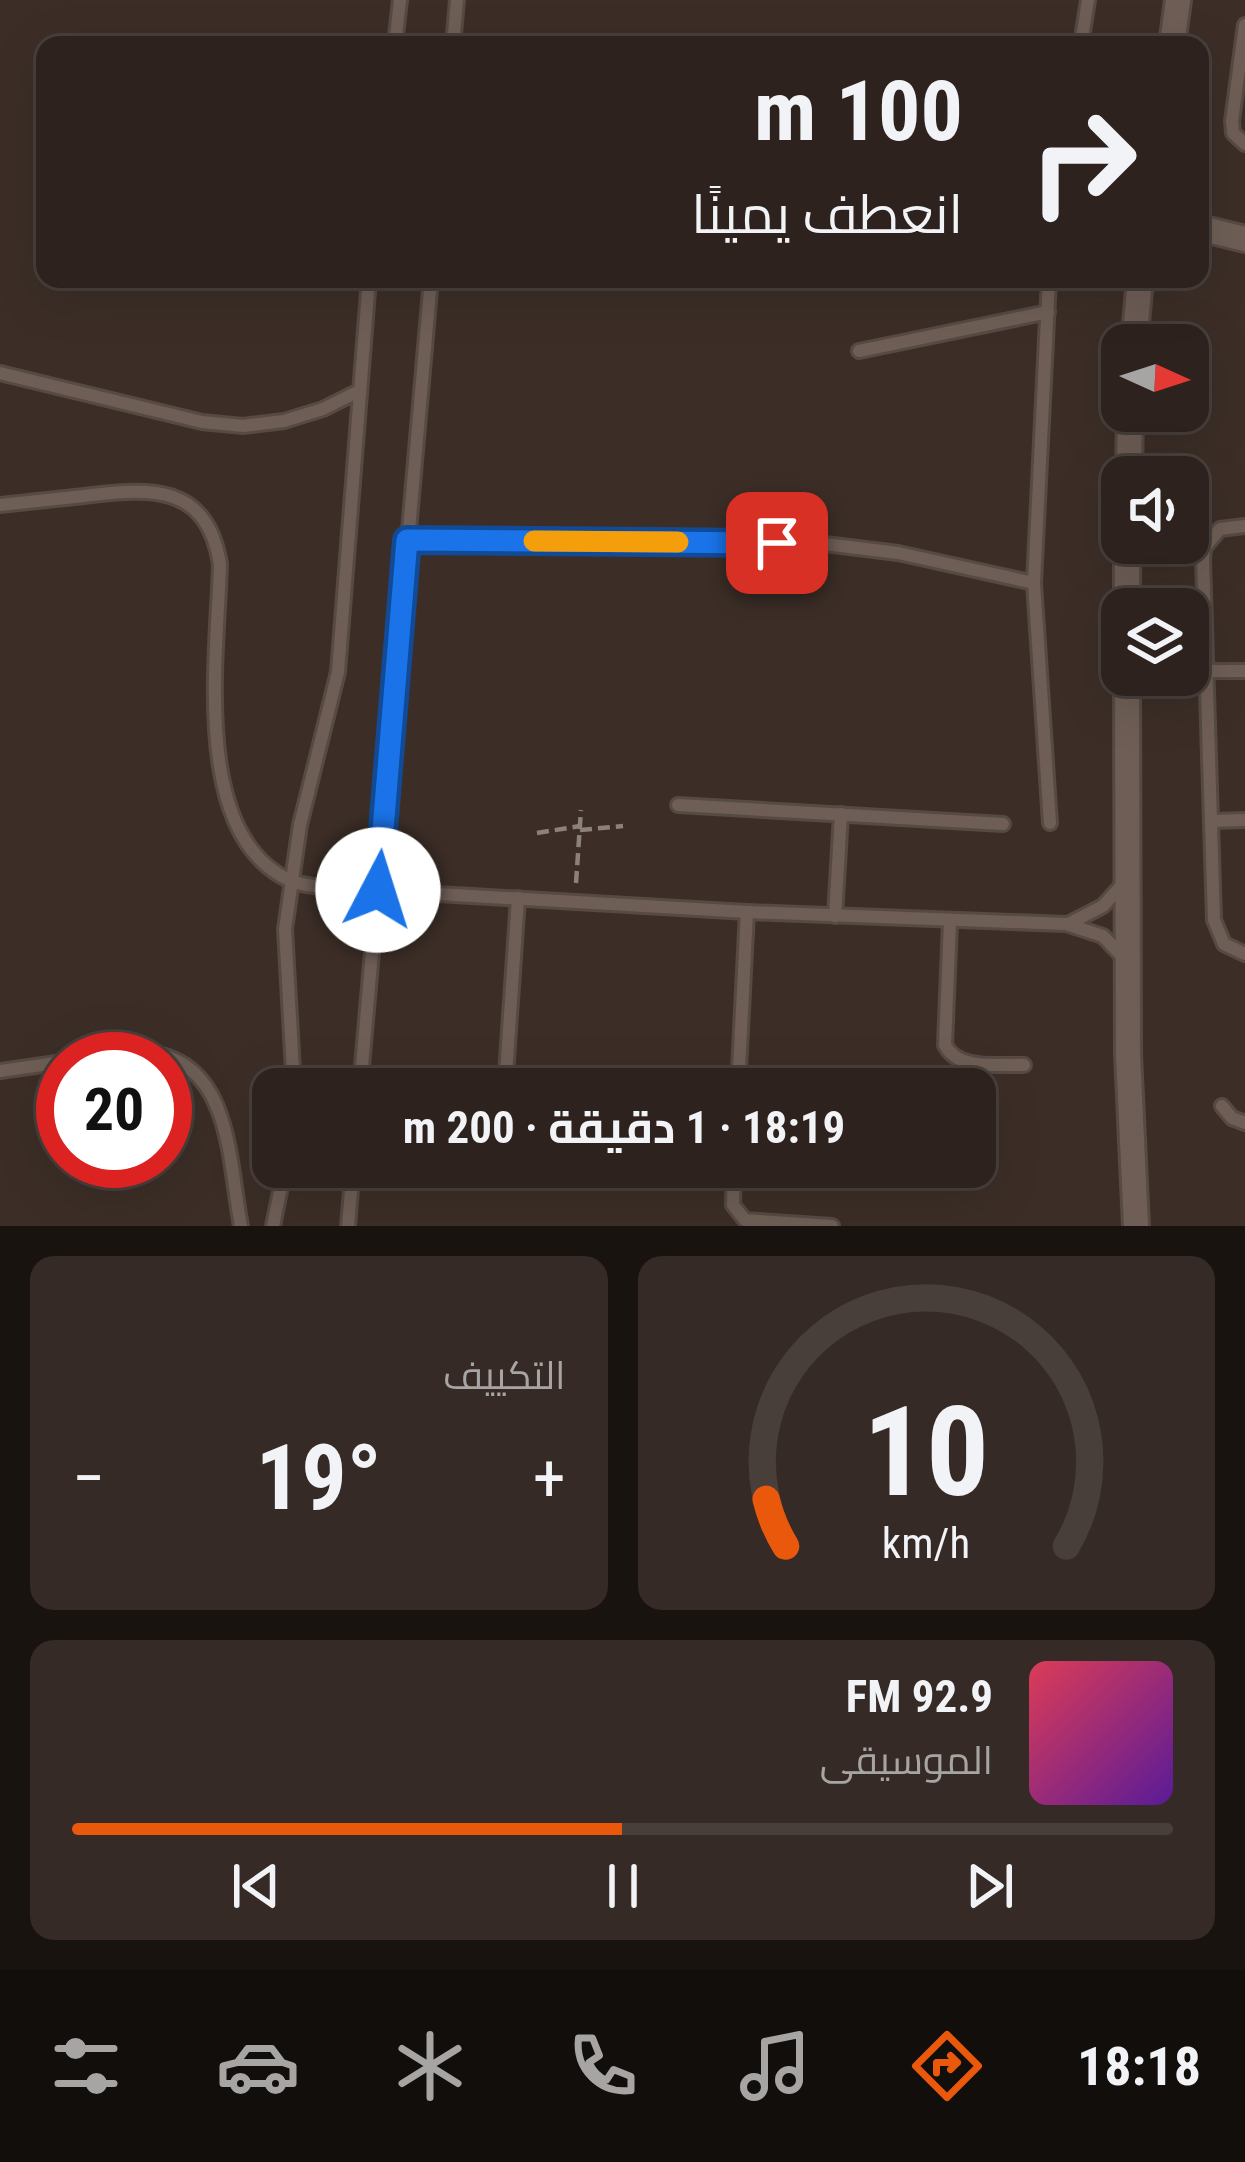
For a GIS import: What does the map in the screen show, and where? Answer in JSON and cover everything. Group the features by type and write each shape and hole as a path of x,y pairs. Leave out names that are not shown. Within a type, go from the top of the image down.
{"street":[{"path":"1173,36 1178,0"},
{"path":"1209,230 1245,239"},
{"path":"1136,324 1139,288"},
{"path":"1127,696 1128,965 1136,1226"}],"lane":[{"path":"396,36 400,0"},
{"path":"454,36 457,0"},
{"path":"1082,36 1088,0"},
{"path":"1245,25 1232,121 1233,134 1245,144"},
{"path":"293,1068 285,929 290,881 338,672 368,288"},
{"path":"362,1068 430,288"},
{"path":"1049,288 1034,583 1050,823"},
{"path":"859,351 1048,312"},
{"path":"0,373 202,422 243,426 284,421 359,391"},
{"path":"0,506 154,491 180,498 202,514 216,537 220,564 217,741 221,782 233,822 244,839 256,856 290,881 747,912 1066,924 1103,936 1128,965"},
{"path":"1204,588 1204,548 1220,529 1245,526"},
{"path":"407,540 818,543 898,553 1034,583"},
{"path":"1209,671 1245,670"},
{"path":"1206,696 1217,933 1225,944 1245,954"},
{"path":"678,805 1003,824"},
{"path":"835,916 841,814"},
{"path":"1211,821 1245,820"},
{"path":"1066,924 1102,906 1129,875"},
{"path":"507,1068 518,898"},
{"path":"739,1068 747,912"},
{"path":"950,922 945,1035 949,1054 965,1062 1024,1065"},
{"path":"0,1071 36,1066"},
{"path":"192,1069 207,1082 220,1110 241,1226"},
{"path":"1222,1106 1232,1118 1245,1123"},
{"path":"273,1226 281,1188"},
{"path":"348,1226 351,1188"},
{"path":"734,1188 734,1205 745,1220 832,1226"}],"path":[{"path":"575,901 581,810"},
{"path":"537,833 623,826"}],"slow traffic":[{"path":"534,541 678,542"}],"route":[{"path":"378,890 407,540 777,543"}]}
